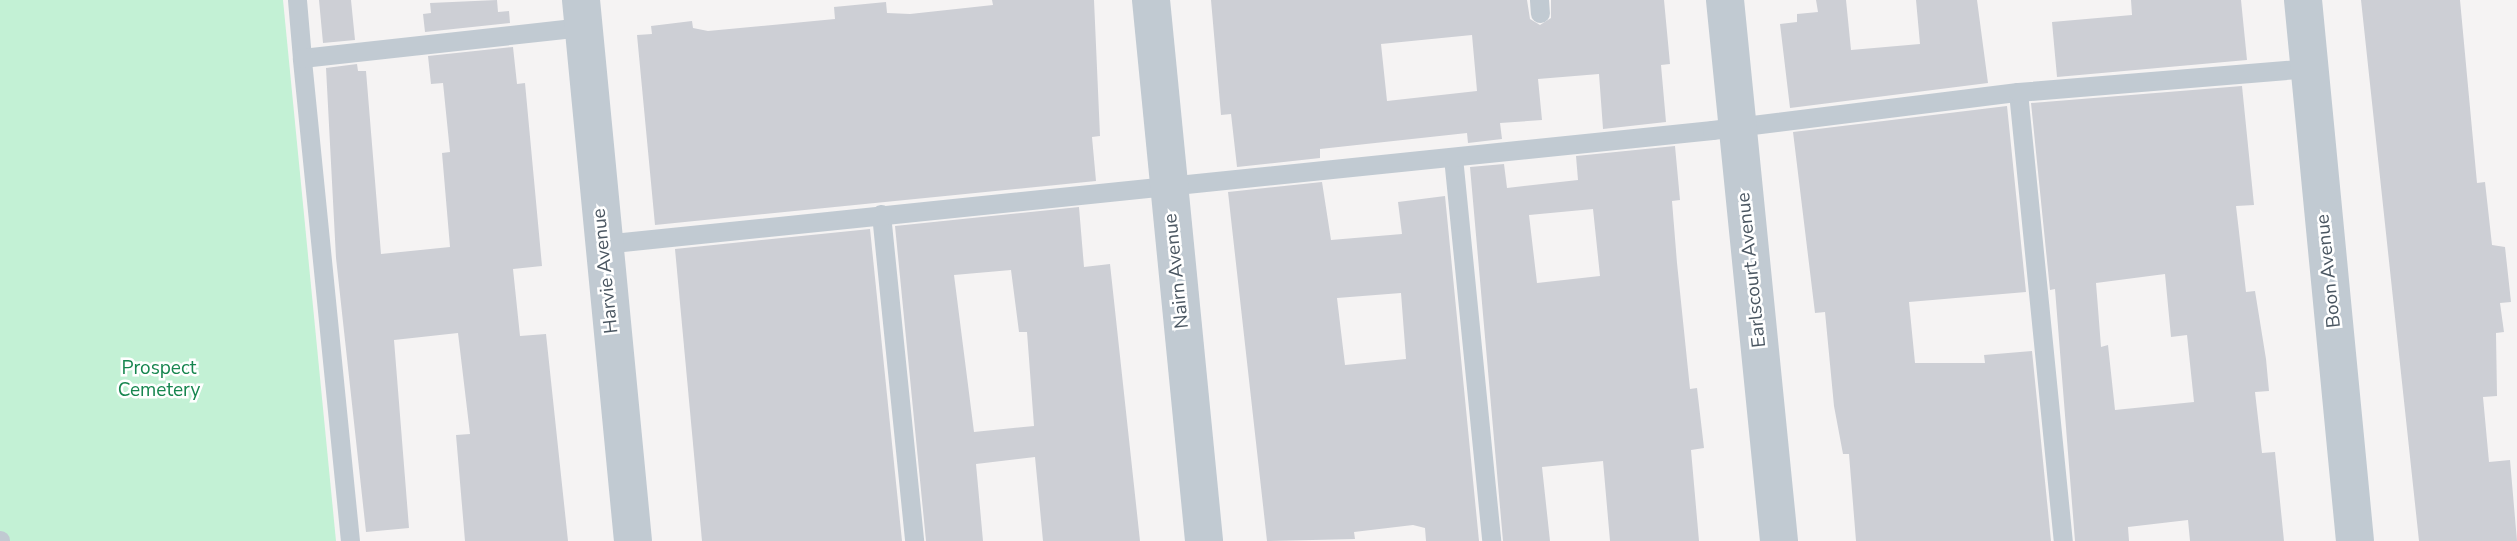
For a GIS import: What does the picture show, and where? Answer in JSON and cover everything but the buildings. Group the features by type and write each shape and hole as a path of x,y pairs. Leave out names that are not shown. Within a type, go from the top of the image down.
{"street":[{"name":"Nairn Avenue","path":"1151,0 1204,541"},
{"name":"Earlscourt Avenue","path":"1725,0 1779,541"},
{"name":"Boon Avenue","path":"2303,0 2355,541"},
{"name":"Harvie Avenue","path":"582,14 633,541"}],"lane":[{"path":"297,0 350,541"},
{"path":"302,58 582,14"},
{"path":"603,244 1738,127 2018,92 2308,68"},
{"path":"2018,92 2063,541"},
{"path":"1453,157 1491,541"},
{"path":"881,214 914,541"}],"green space":[{"name":"Prospect Cemetery","path":"0,0 283,0 336,541 0,541"}]}
